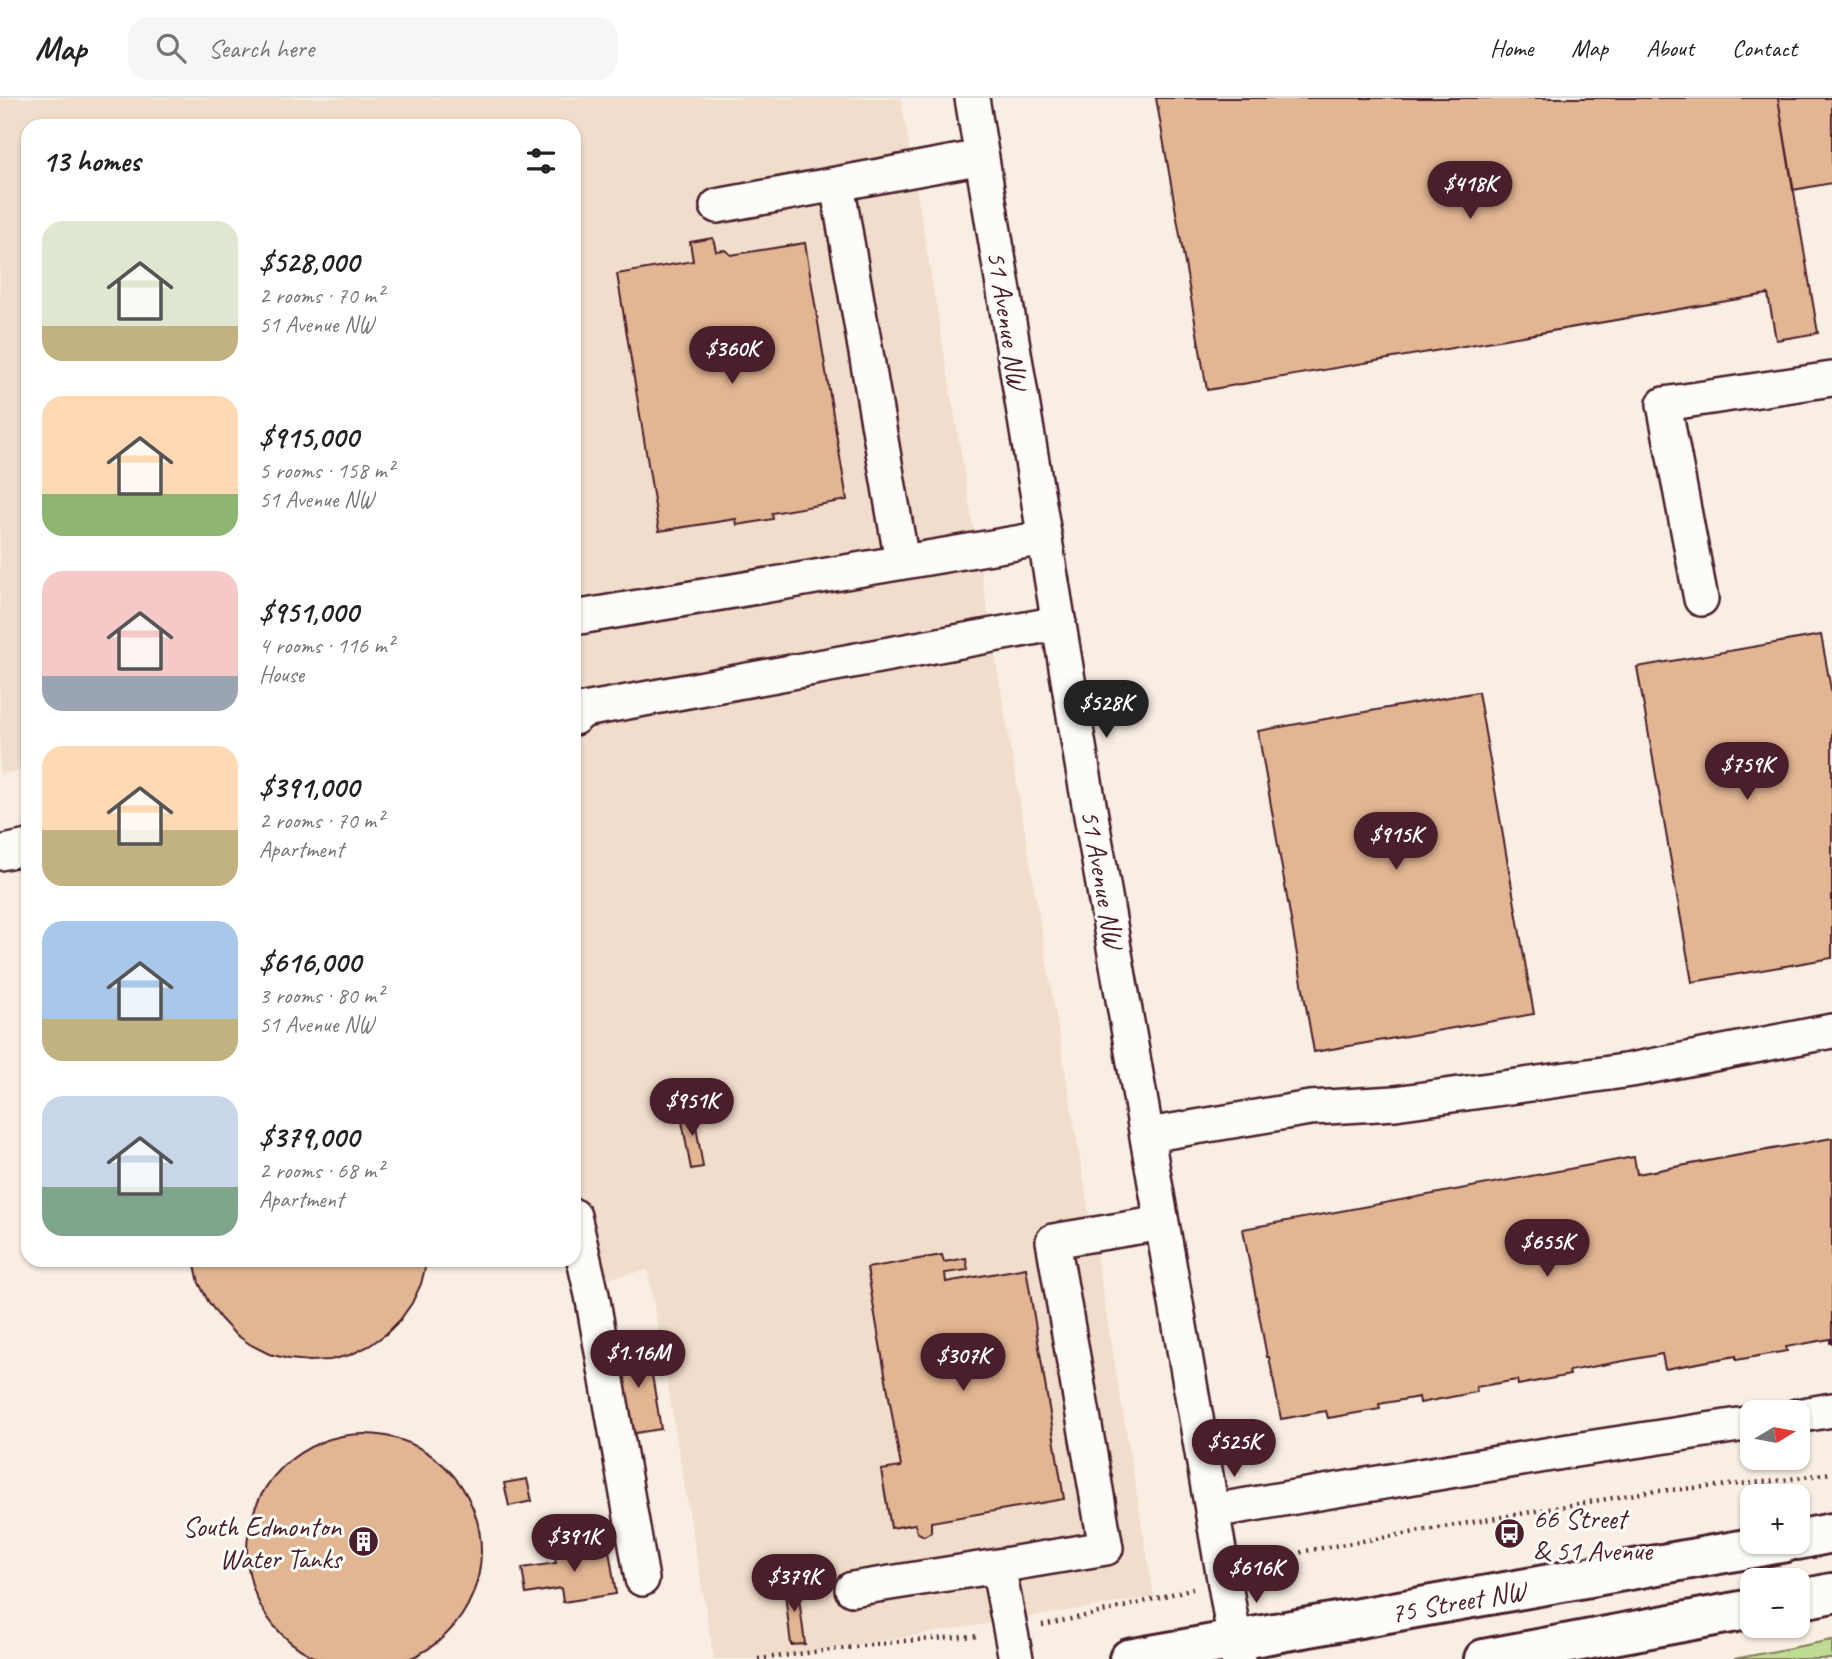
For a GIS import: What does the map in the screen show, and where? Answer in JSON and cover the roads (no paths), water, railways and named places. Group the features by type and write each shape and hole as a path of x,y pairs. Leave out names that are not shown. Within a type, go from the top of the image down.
{"main road":[{"path":"1810,1537 1832,1533"},
{"name":"75 Street NW","path":"1129,1659 1236,1650 1740,1551"},
{"path":"1810,1597 1832,1593"},
{"path":"1484,1659 1740,1611"}],"street":[{"name":"51 Avenue NW","path":"972,98 1059,623 1236,1650"},
{"path":"716,206 982,157"},
{"path":"837,184 902,562"},
{"path":"1701,599 1664,404 1832,379"},
{"path":"581,617 1045,538"},
{"path":"581,712 1059,623"},
{"path":"0,853 21,848"},
{"path":"1148,1135 1310,1108 1395,1103 1631,1070 1832,1031"},
{"path":"852,1589 1106,1548 1053,1241 1162,1223"},
{"path":"581,1247 642,1578"},
{"path":"1810,1414 1832,1410"},
{"path":"1212,1511 1740,1425"},
{"path":"998,1566 1016,1659"}],"place":[{"name":"66 Street & 51 Avenue","path":"1510,1534"},
{"name":"South Edmonton Water Tanks","path":"364,1542"}]}
